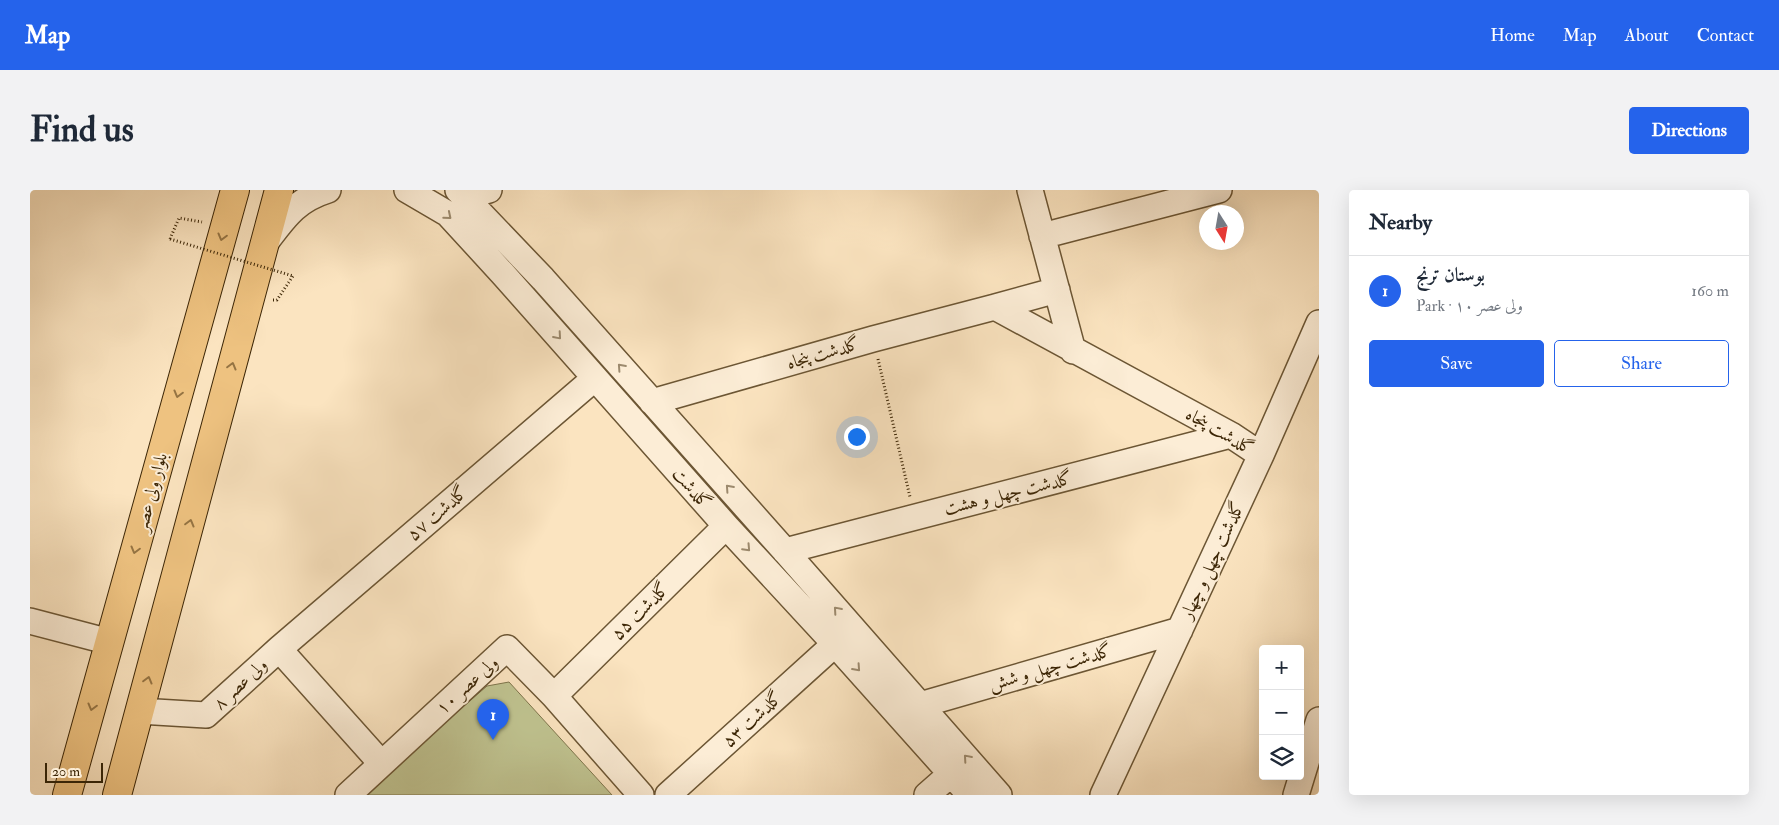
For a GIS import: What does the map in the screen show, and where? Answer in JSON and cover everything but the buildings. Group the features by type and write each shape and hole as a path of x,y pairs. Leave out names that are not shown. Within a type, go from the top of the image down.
{"main road":[{"name":"بلوار ولی عصر","path":"67,795 235,190"},
{"path":"118,795 279,190"}],"street":[{"path":"266,242 288,214 310,195 328,190"},
{"name":"گلدشت","path":"407,190 448,214 726,526 970,795"},
{"path":"461,193 490,190"},
{"path":"1030,190 1073,351"},
{"path":"1042,236 1219,190"},
{"name":"گلدشت","path":"461,193 543,280 785,551 999,795"},
{"name":"گلدشت پنجاه","path":"652,402 873,339 1057,290"},
{"name":"گلدشت پنجاه","path":"995,307 1231,435 1261,454"},
{"name":"گلدشت چهل و چهار","path":"1103,795 1261,454 1319,323"},
{"name":"گلدشت ۵۷","path":"279,649 595,378"},
{"name":"گلدشت چهل و هشت","path":"785,551 1231,435"},
{"name":"گلدشت ۵۵","path":"554,696 726,526"},
{"path":"30,621 110,642"},
{"name":"گلدشت چهل و شش","path":"920,705 1180,630"},
{"name":"گلدشت ۵۳","path":"668,795 835,644"},
{"name":"ولی عصر ۱۰","path":"348,795 507,648 554,696 641,795"},
{"path":"279,649 381,763"},
{"name":"ولی عصر ۸","path":"140,711 206,715 279,649"},
{"path":"1296,795 1319,720"},
{"path":"927,795 952,773"}],"path":[{"path":"225,226 179,218 170,239 293,276"},
{"path":"873,339 915,517"}],"green space":[{"path":"509,682 612,795 361,795 487,686"}],"place":[{"name":"بوستان ترنج","path":"493,740"}]}
